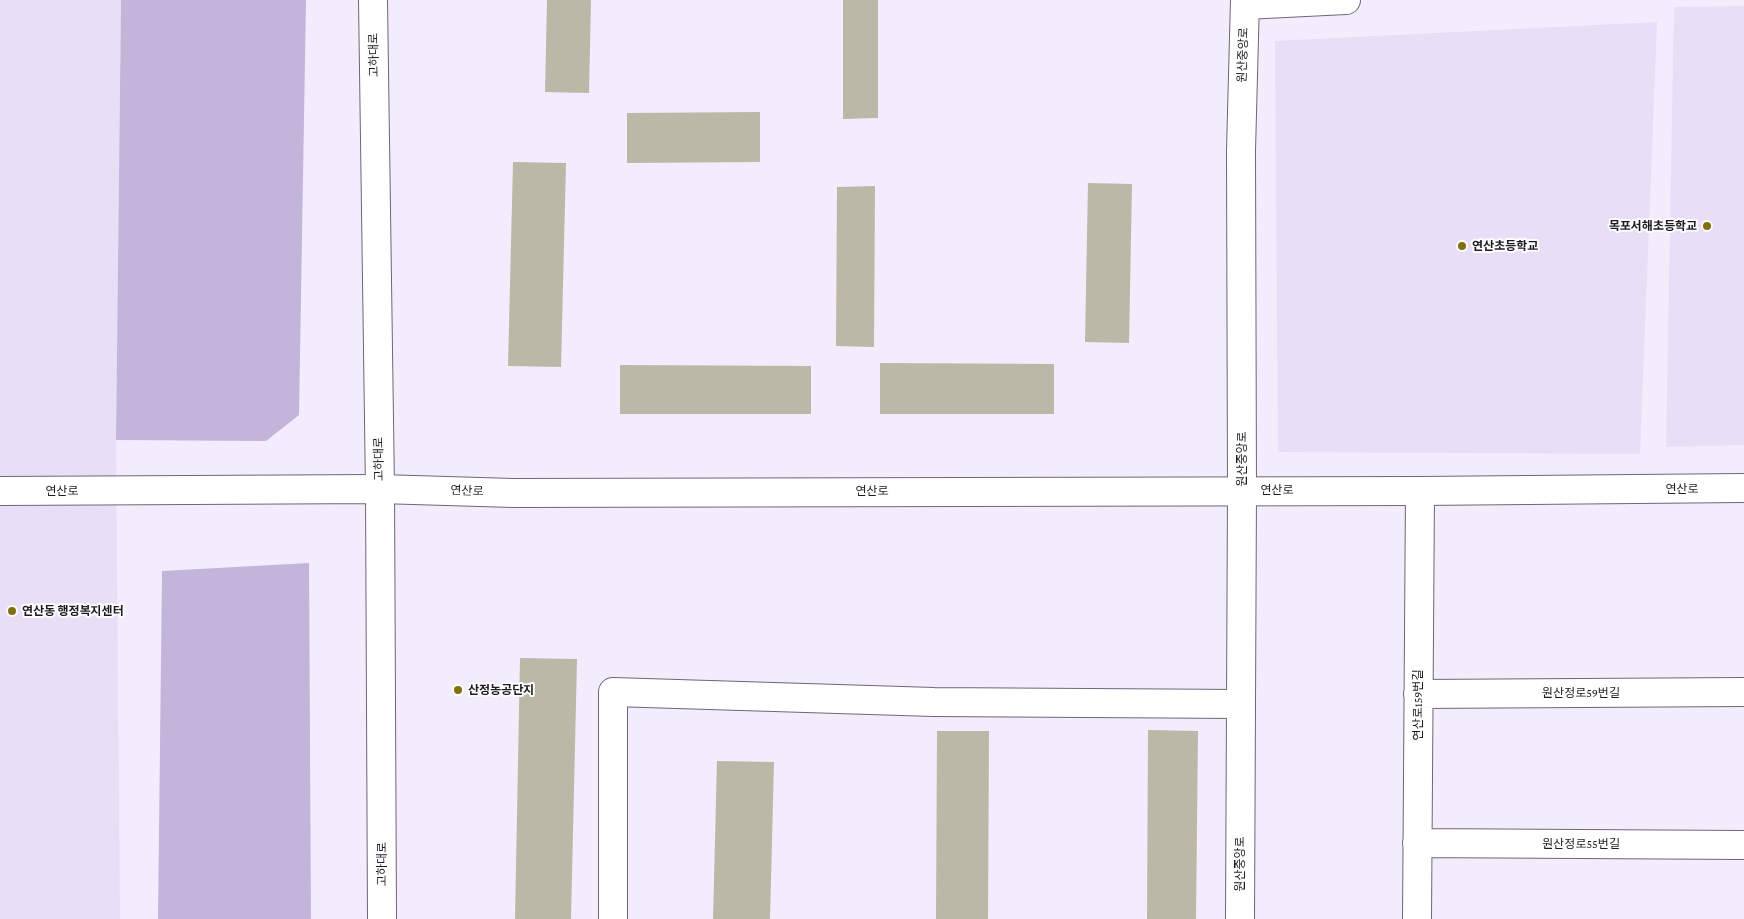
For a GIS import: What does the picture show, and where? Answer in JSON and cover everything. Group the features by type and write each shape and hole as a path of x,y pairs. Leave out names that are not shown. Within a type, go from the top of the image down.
{"street":[{"name":"고하대로","path":"373,0 380,489 382,919"},
{"path":"1245,2 1346,0"},
{"name":"원산중앙로","path":"1240,919 1242,490 1240,152 1245,2"},
{"name":"연산로","path":"0,491 380,489 513,493 1420,491 1744,488"},
{"name":"연산로159번길","path":"1417,919 1420,491"},
{"path":"612,919 613,692 934,702 1241,704"},
{"name":"원산정로59번길","path":"1418,694 1744,692"},
{"name":"원산정로55번길","path":"1418,843 1744,845"}],"shaded area":[{"path":"0,0 121,0 116,440 120,919 0,919"},
{"path":"121,0 306,0 299,415 266,441 116,440"},
{"name":"목포서해초등학교","path":"1744,6 1744,445 1666,447 1674,7"},
{"name":"연산초등학교","path":"1657,22 1640,454 1278,452 1275,41"},
{"path":"309,563 311,919 158,919 162,571"}],"building":[{"path":"547,0 591,0 589,93 545,92"},
{"path":"843,0 878,0 878,118 843,119"},
{"path":"760,112 760,162 627,163 627,113"},
{"path":"513,162 566,163 561,367 508,366"},
{"path":"1088,183 1132,184 1129,343 1085,342"},
{"path":"875,186 874,347 836,346 837,187"},
{"path":"880,363 1054,364 1054,414 880,414"},
{"path":"620,365 811,366 811,414 620,414"},
{"path":"520,658 577,659 571,919 515,919"},
{"path":"1148,730 1198,731 1196,919 1147,919"},
{"path":"937,731 989,731 988,919 936,919"},
{"path":"717,761 774,762 770,919 713,919"}],"place":[{"name":"목포서해초등학교","path":"1707,226"},
{"name":"연산초등학교","path":"1462,246"},
{"name":"연산동 행정복지센터","path":"12,611"},
{"name":"산정농공단지","path":"458,690"}]}
